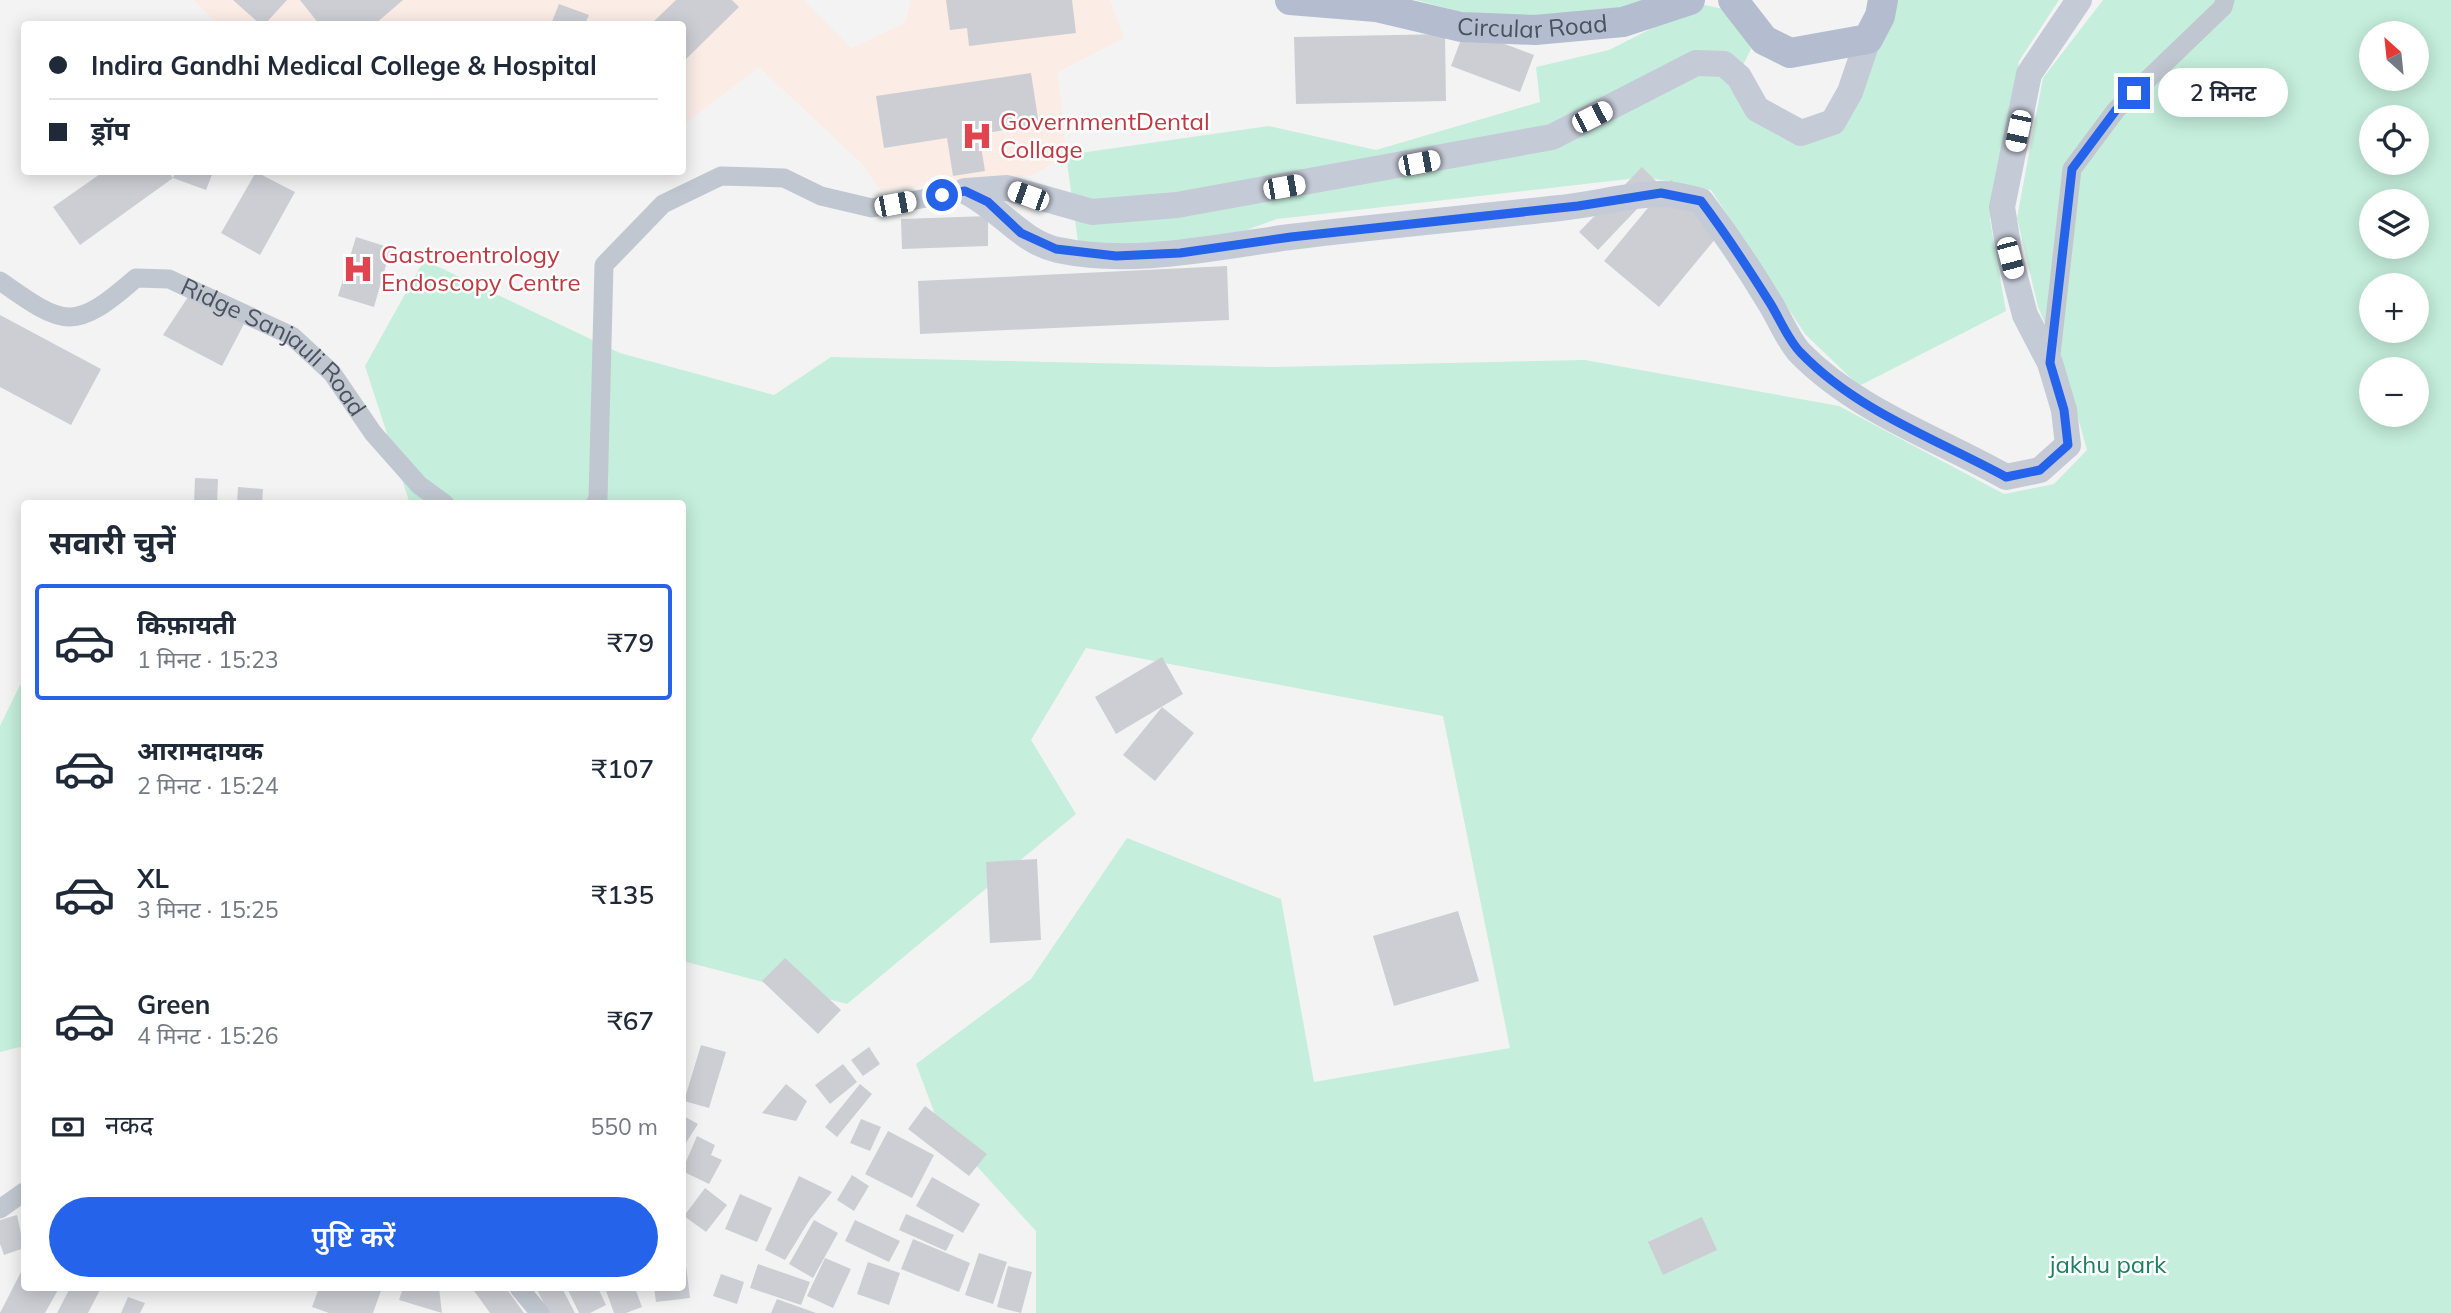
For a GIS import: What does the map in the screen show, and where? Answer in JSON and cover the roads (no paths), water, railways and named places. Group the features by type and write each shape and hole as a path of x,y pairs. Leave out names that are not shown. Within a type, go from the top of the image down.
{"main road":[{"name":"Circular Road","path":"1290,0 1376,7 1461,27 1535,30 1623,22 1690,0"},
{"path":"1733,0 1764,40 1790,53 1868,39 1880,16 1883,0"}],"street":[{"path":"965,191 988,202 1021,233 1041,243 1056,249 1116,256 1180,253 1291,237 1578,206 1661,193 1701,201 1734,245 1799,352 1846,392 1896,421 1949,445 2006,477 2040,470 2068,445 2064,410 2050,363 2025,314 2010,258 2002,208 2029,74 2078,0"},
{"path":"2050,363 2072,169 2116,110 2223,6 2225,0"},
{"path":"597,500 603,395 604,265 663,204 721,176 784,178 821,196 872,208 965,191 1007,188 1068,207 1111,211 1177,205 1552,137 1696,63 1724,64 1739,77 1757,109 1801,133 1833,122 1850,92 1868,39"},
{"name":"Ridge Sanjauli Road","path":"0,281 43,311 79,319 105,305 136,278 169,279 292,336 332,373 373,433 419,485 440,500"},
{"path":"0,1209 21,1195"},
{"path":"522,1291 540,1313"}],"place":[{"name":"GovernmentDental Collage","path":"977,136"},
{"name":"Gastroentrology Endoscopy Centre","path":"358,269"}],"park label":[{"name":"jakhu park","path":"2108,1265"}]}
